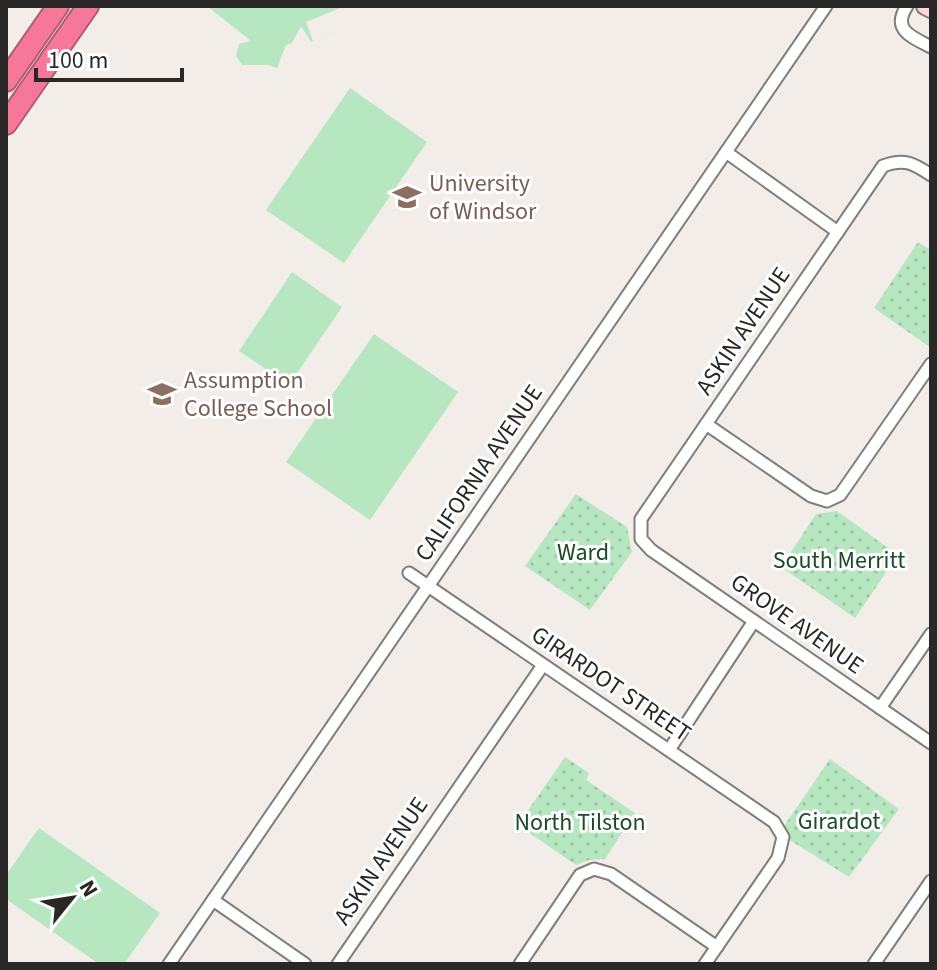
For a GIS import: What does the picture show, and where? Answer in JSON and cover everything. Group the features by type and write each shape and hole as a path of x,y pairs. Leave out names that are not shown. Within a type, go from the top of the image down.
{"highway":[{"path":"6,81 58,6"},
{"path":"6,124 88,6"}],"street":[{"name":"CALIFORNIA AVENUE","path":"169,964 826,6"},
{"path":"907,6 900,18 902,27 910,36 931,47"},
{"path":"925,6 931,9"},
{"path":"726,152 838,232"},
{"name":"ASKIN AVENUE","path":"641,539 641,519 883,166 900,160 913,163 931,175"},
{"path":"706,424 811,496 827,501 840,495 931,364"},
{"name":"GROVE AVENUE","path":"641,539 651,550 931,743"},
{"name":"GIRARDOT STREET","path":"409,573 774,822 783,837 778,858 717,947"},
{"path":"669,750 754,621"},
{"path":"880,708 931,634"},
{"name":"ASKIN AVENUE","path":"338,964 543,665"},
{"path":"520,964 580,875 594,869 611,874 717,947 705,964"},
{"path":"874,964 931,881"},
{"path":"213,900 305,964"}],"green space":[{"path":"207,6 345,6 306,22 313,41 398,6 311,42 301,26 292,43 286,45 277,68 242,65 236,56 239,44 251,41"},
{"path":"350,88 427,142 344,263 266,210"},
{"path":"918,242 931,250 931,348 874,308"},
{"path":"292,272 342,307 289,385 239,351"},
{"path":"374,334 458,392 370,520 286,462"},
{"name":"Ward","path":"576,494 627,527 632,552 590,610 525,566"},
{"name":"South Merritt","path":"837,511 898,555 855,618 781,567 816,514"},
{"name":"North Tilston","path":"565,757 589,773 586,780 635,813 605,859 576,865 518,825"},
{"name":"Girardot","path":"830,759 899,809 849,877 788,839 784,826"},
{"path":"39,828 160,913 124,964 99,964 6,899 6,875"}],"place":[{"name":"University of Windsor","path":"407,197"},
{"name":"Assumption College School","path":"162,394"}]}
